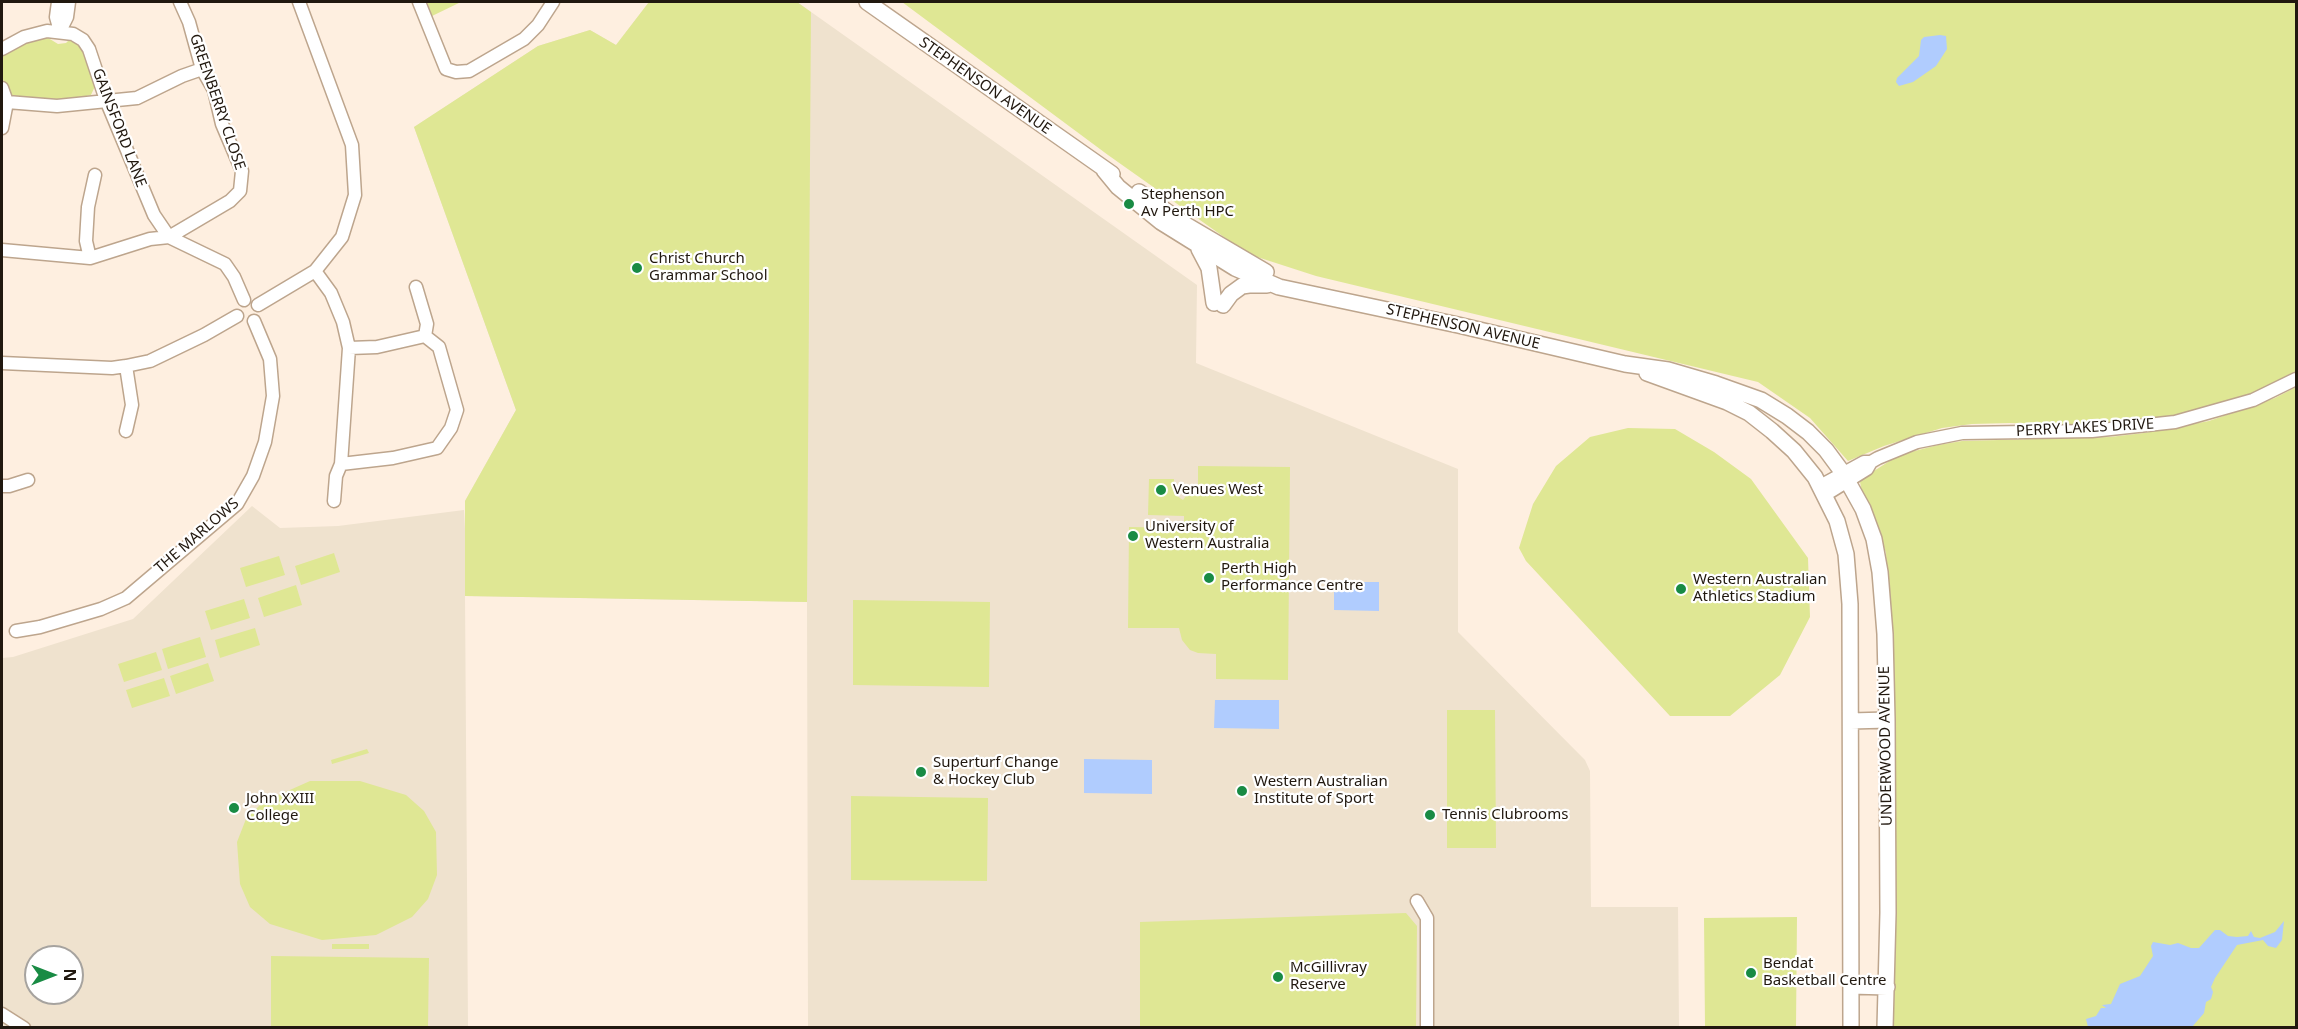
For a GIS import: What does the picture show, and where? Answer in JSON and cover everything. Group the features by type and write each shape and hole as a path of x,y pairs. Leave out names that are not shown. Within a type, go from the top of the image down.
{"main road":[{"name":"STEPHENSON AVENUE","path":"867,2 1104,170 1186,225 1300,290"},
{"name":"STEPHENSON AVENUE","path":"1104,170 1118,187 1152,215 1197,246 1235,268 1279,287 1625,364 1668,370 1741,392 1761,400 1808,432 1846,477"},
{"path":"1197,246 1209,268 1218,304 1242,286 1253,284 1279,287"},
{"name":"STEPHENSON AVENUE","path":"1625,364 1727,402 1749,413 1772,430 1794,451 1823,490"},
{"name":"UNDERWOOD AVENUE","path":"1846,477 1869,523 1877,555 1885,634 1887,720 1885,1028"},
{"path":"1823,490 1837,522 1848,570 1851,721 1851,1028"},
{"path":"1851,721 1887,720"},
{"path":"1851,986 1887,987"}],"street":[{"path":"58,2 56,17 60,31"},
{"path":"60,31 67,17 69,2"},
{"name":"GREENBERRY CLOSE","path":"169,237 230,201 240,191 242,184 242,171 222,124 214,90 202,69 189,22 180,2"},
{"path":"258,305 315,271 342,237 355,195 352,145 299,2"},
{"path":"419,2 446,69 456,72 469,71 524,39 538,25 553,2"},
{"path":"2,50 32,34 60,31"},
{"name":"GAINSFORD LANE","path":"60,31 78,36 86,44 106,100 154,215 169,237"},
{"path":"8,102 50,106 137,98 202,69"},
{"path":"2,88 8,102 2,128"},
{"path":"90,258 86,241 88,207 95,175"},
{"path":"2,250 90,258 150,239 169,237 225,264 234,277 244,300"},
{"path":"315,271 331,293 343,322 349,348 341,464 336,476 334,501"},
{"path":"416,287 427,324 425,336"},
{"path":"244,300 250,300 258,305 259,313 254,321 244,322 237,316 236,308 244,300"},
{"path":"2,363 112,368 126,366 150,361 237,316"},
{"name":"THE MARLOWS","path":"16,631 40,627 100,609 126,598 237,504 253,476 265,442 273,396 270,359 254,321"},
{"path":"349,348 377,347 425,336"},
{"path":"341,464 393,458 437,448 451,429 457,410 439,347 425,336"},
{"path":"126,366 132,405 126,431"},
{"name":"PERRY LAKES DRIVE","path":"1823,490 1846,477 1864,462 1871,462 1917,442 1962,433 2092,431 2175,422 2253,400 2296,379"},
{"path":"2,486 28,480"},
{"path":"1418,901 1427,918 1427,1028"},
{"path":"2,1014 24,1028"}],"shaded area":[{"path":"649,2 797,2 1197,285 1196,363 1458,469 1458,632 1585,760 1590,771 1591,907 1678,907 1679,1027 808,1027 807,602 465,596 468,1027 2,1028 2,658 13,657 133,619 252,506 280,528 338,526 464,510 465,529 465,501 516,410 414,127 538,46 590,30 616,45"}],"green space":[{"path":"427,2 461,2 432,16"},
{"name":"Christ Church Grammar School","path":"649,2 797,2 811,12 807,602 465,596 465,501 516,410 414,127 538,46 590,30 616,45"},
{"path":"902,2 2296,2 2296,374 2255,394 2181,417 2104,426 1972,424 1942,428 1884,446 1848,461 1810,418 1758,382 1316,276 1248,254 1108,155"},
{"path":"45,36 58,44 66,43 70,39 80,43 96,84 91,95 53,103 10,96 2,77 2,55 21,43"},
{"path":"2296,387 2296,1027 1891,1027 1886,553 1860,482 1899,455 1938,445 1962,441 2110,437 2144,433 2209,421 2275,398"},
{"name":"Western Australian Athletics Stadium","path":"1628,428 1675,429 1714,452 1751,479 1808,558 1810,617 1780,675 1730,716 1670,716 1526,561 1519,548 1533,504 1556,466 1590,437"},
{"name":"Perth High Performance Centre","path":"1198,466 1290,467 1288,680 1216,679 1216,654 1190,650 1182,640 1179,628 1128,628 1129,527 1184,528 1184,516 1148,515 1149,479 1174,479 1174,494 1183,500 1189,492 1198,487"},
{"path":"334,553 340,572 301,585 295,566"},
{"path":"279,556 285,575 246,587 240,568"},
{"path":"296,585 302,605 264,617 258,598"},
{"path":"244,599 250,618 211,630 205,611"},
{"path":"853,600 990,602 989,687 853,685"},
{"path":"255,628 260,645 220,658 215,640"},
{"path":"200,637 206,657 168,669 162,649"},
{"path":"156,652 162,670 124,682 118,664"},
{"path":"208,663 214,681 176,694 170,676"},
{"path":"164,678 170,696 132,708 126,690"},
{"path":"1447,710 1495,710 1496,848 1447,848"},
{"path":"367,749 369,753 332,764 331,760"},
{"path":"310,781 360,781 406,795 424,811 436,832 437,875 428,899 412,917 376,935 322,940 270,924 250,907 240,884 237,842 246,819 263,802"},
{"path":"851,796 988,798 987,881 851,880"},
{"name":"McGillivray Reserve","path":"1406,913 1417,926 1416,1027 1140,1027 1140,922"},
{"name":"Bendat Basketball Centre","path":"1797,917 1796,1027 1705,1027 1704,918"},
{"path":"332,944 369,944 369,949 332,949"},
{"path":"271,956 429,958 428,1027 271,1027"}],"water":[{"path":"1946,36 1947,49 1936,66 1913,82 1899,86 1896,82 1897,78 1919,56 1921,40 1924,37"},
{"path":"1334,582 1379,582 1379,611 1334,610"},
{"path":"1215,700 1279,700 1279,729 1214,728"},
{"path":"1084,759 1152,760 1152,794 1084,793"},
{"path":"2284,921 2282,940 2276,948 2268,946 2263,940 2237,945 2215,978 2211,987 2213,992 2211,999 2206,1002 2204,1013 2192,1027 2088,1027 2086,1019 2096,1016 2101,1008 2106,1008 2102,1005 2111,1004 2120,984 2140,976 2153,956 2151,946 2153,942 2170,945 2178,943 2191,948 2199,948 2215,930 2237,937 2248,936 2251,931 2254,937 2260,938 2275,932"}],"place":[{"name":"Stephenson Av Perth HPC","path":"1129,204"},
{"name":"Christ Church Grammar School","path":"637,268"},
{"name":"Venues West","path":"1161,490"},
{"name":"University of Western Australia","path":"1133,536"},
{"name":"Perth High Performance Centre","path":"1209,578"},
{"name":"Western Australian Athletics Stadium","path":"1681,589"},
{"name":"Superturf Change & Hockey Club","path":"921,772"},
{"name":"Western Australian Institute of Sport","path":"1242,791"},
{"name":"John XXIII College","path":"234,808"},
{"name":"Tennis Clubrooms","path":"1430,815"},
{"name":"Bendat Basketball Centre","path":"1751,973"},
{"name":"McGillivray Reserve","path":"1278,977"}]}
